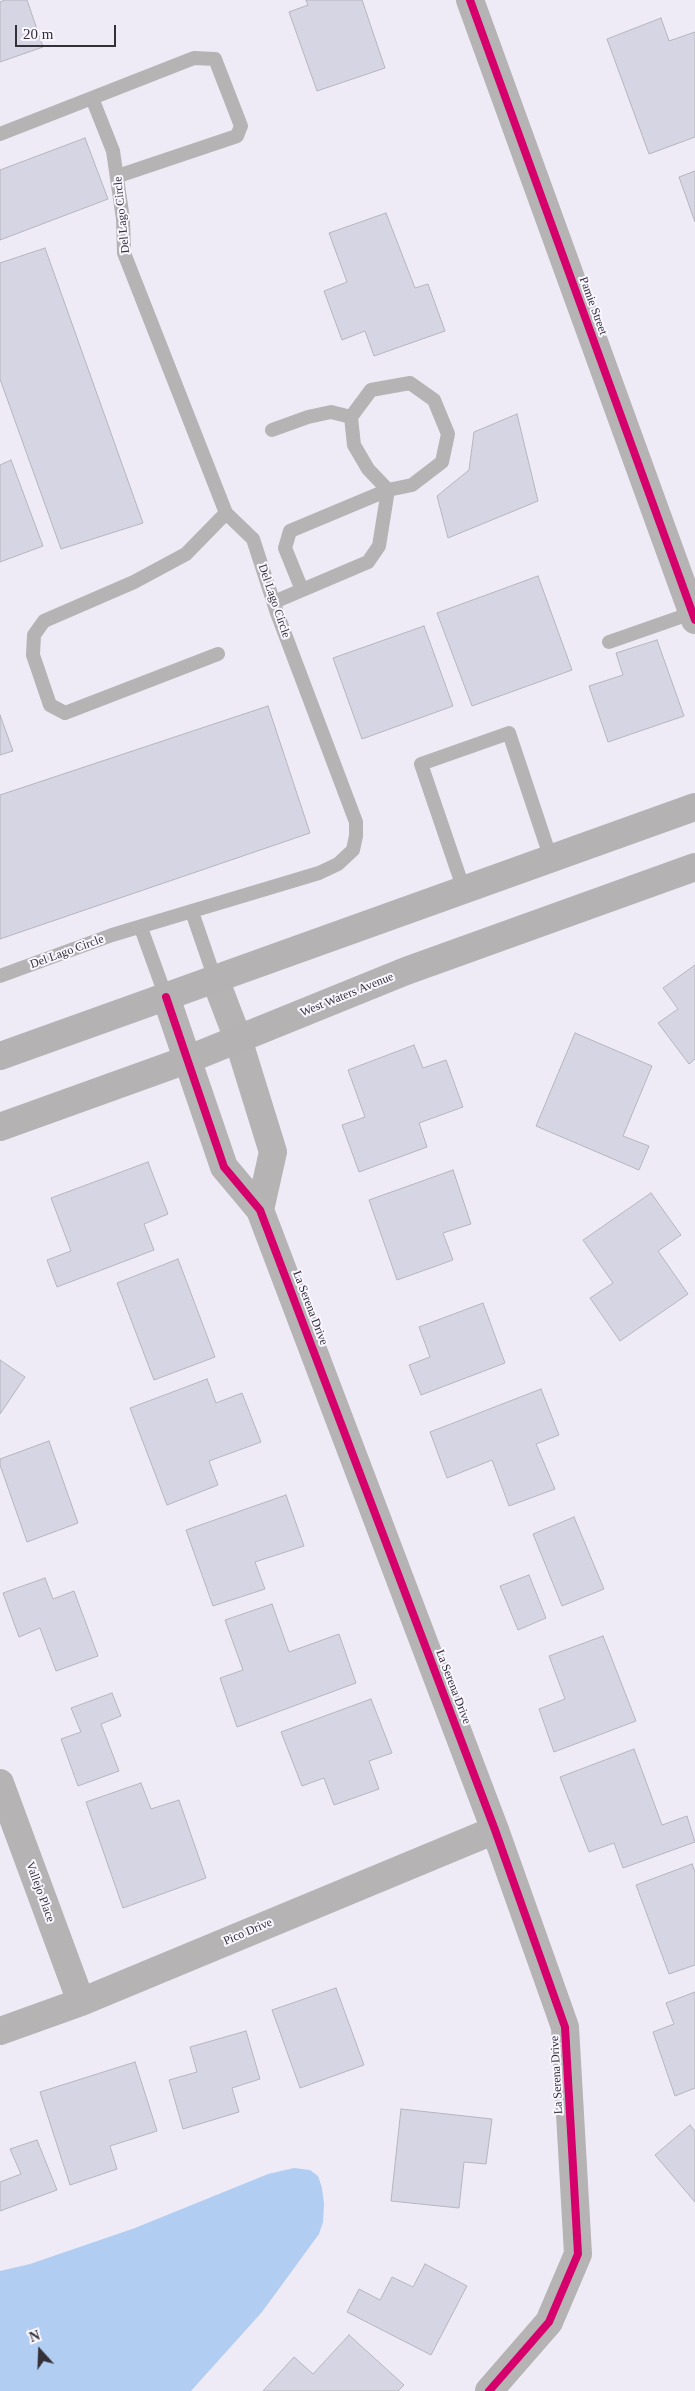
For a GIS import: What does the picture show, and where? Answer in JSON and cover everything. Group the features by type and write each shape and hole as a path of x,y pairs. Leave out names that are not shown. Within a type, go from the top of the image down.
{"main road":[{"path":"0,1056 695,807"},
{"name":"West Waters Avenue","path":"0,1127 189,1059 406,971 695,867"}],"street":[{"name":"Pamie Street","path":"470,0 694,617"},
{"path":"215,979 238,1039 273,1152 260,1210"},
{"name":"La Serena Drive","path":"166,996 189,1059 224,1167 260,1210 494,1830 565,2027 578,2254 549,2322 489,2391"},
{"name":"Vallejo Place","path":"0,1783 80,2002"},
{"name":"Pico Drive","path":"0,2031 80,2002 494,1830"}],"lane":[{"path":"0,134 194,58 215,59 241,126 237,136 118,176"},
{"name":"Del Lago Circle","path":"0,976 112,935 141,928 319,873 338,864 353,850 356,836 356,822 274,602 254,539 226,513 124,253 118,176 113,150 92,98"},
{"path":"302,590 285,548 290,531 388,490 412,485 442,462 448,434 434,400 410,384 371,390 351,417 354,445 368,470 388,490"},
{"path":"272,430 308,417 331,412 351,417"},
{"path":"274,602 368,562 379,546 388,490"},
{"path":"218,654 65,713 50,704 33,655 34,635 44,622 134,582 186,554 226,513"},
{"path":"609,642 694,617"},
{"path":"464,890 421,764 509,733 551,859"},
{"path":"192,912 215,979"},
{"path":"141,928 166,996"}],"water":[{"path":"294,2168 310,2170 318,2176 324,2204 323,2222 319,2234 262,2312 191,2391 0,2391 0,2271 30,2264 135,2228 268,2174"}],"building":[{"path":"5,0 27,0 43,47 0,62 0,2"},
{"path":"306,0 362,0 385,68 317,91 289,12 308,5"},
{"path":"661,18 669,41 695,32 695,137 649,154 607,39"},
{"path":"85,138 108,199 0,240 0,170"},
{"path":"695,171 695,222 679,177"},
{"path":"386,213 415,288 428,284 445,331 374,356 365,331 342,340 324,291 347,282 329,233"},
{"path":"45,248 143,523 61,549 0,379 0,263"},
{"path":"517,414 538,501 448,538 437,496 469,470 474,432"},
{"path":"11,460 43,546 0,562 0,465"},
{"path":"538,576 572,670 472,706 437,613"},
{"path":"424,626 453,706 362,739 333,658"},
{"path":"657,640 684,716 608,742 589,686 623,675 616,653"},
{"path":"268,706 310,833 0,939 0,795"},
{"path":"0,715 13,751 0,755"},
{"path":"695,965 695,1059 689,1064 658,1023 678,1009 663,988"},
{"path":"575,1033 652,1066 623,1136 649,1146 639,1170 536,1126"},
{"path":"414,1045 423,1068 446,1060 463,1107 419,1123 427,1147 359,1172 342,1125 365,1117 348,1070"},
{"path":"148,1162 168,1214 144,1224 154,1250 57,1287 47,1260 71,1251 51,1198"},
{"path":"453,1170 471,1224 443,1233 453,1260 397,1280 369,1200"},
{"path":"651,1193 681,1235 658,1251 688,1294 620,1341 590,1298 613,1283 583,1240"},
{"path":"178,1259 215,1357 154,1380 117,1283"},
{"path":"483,1303 505,1363 421,1395 409,1365 430,1357 419,1327"},
{"path":"0,1360 25,1377 0,1414"},
{"path":"207,1379 216,1403 242,1393 261,1442 209,1461 218,1485 167,1505 130,1408"},
{"path":"541,1389 559,1435 536,1444 555,1489 509,1506 492,1460 447,1478 430,1432"},
{"path":"49,1441 78,1523 27,1542 0,1465 0,1459"},
{"path":"286,1495 304,1546 255,1562 265,1589 213,1606 186,1530"},
{"path":"574,1517 604,1589 562,1606 533,1534"},
{"path":"529,1575 546,1618 518,1630 500,1586"},
{"path":"45,1578 53,1599 74,1591 98,1656 56,1671 40,1628 19,1637 3,1593"},
{"path":"272,1604 289,1652 339,1634 356,1683 237,1727 220,1678 243,1670 225,1620"},
{"path":"603,1636 636,1721 554,1752 539,1709 565,1699 549,1656"},
{"path":"112,1693 121,1716 101,1724 119,1771 78,1786 61,1739 81,1732 71,1708"},
{"path":"371,1699 392,1753 369,1761 379,1789 334,1805 324,1778 302,1786 281,1732"},
{"path":"634,1749 662,1825 687,1816 695,1842 623,1868 614,1843 589,1852 560,1777"},
{"path":"141,1783 151,1809 179,1800 206,1878 123,1908 86,1802"},
{"path":"692,1864 695,1872 695,1965 669,1974 636,1885"},
{"path":"336,1988 364,2065 300,2088 272,2010"},
{"path":"695,1992 695,2088 675,2096 653,2032 674,2024 666,2003"},
{"path":"246,2031 260,2079 232,2088 239,2112 183,2129 169,2080 197,2072 190,2047"},
{"path":"135,2062 157,2131 110,2146 117,2169 70,2185 40,2092"},
{"path":"401,2109 492,2119 486,2164 464,2162 459,2208 391,2201"},
{"path":"690,2125 695,2131 695,2202 655,2155"},
{"path":"37,2140 57,2190 0,2211 0,2182 21,2174 10,2149"},
{"path":"425,2264 467,2286 431,2355 347,2312 359,2289 380,2300 392,2277 413,2287"},
{"path":"349,2335 404,2385 398,2391 263,2391 294,2357 313,2374"}],"cycle path":[{"path":"470,0 695,620"},
{"path":"166,997 224,1167 260,1210 495,1830 565,2027 578,2254 549,2322 489,2391"}]}
